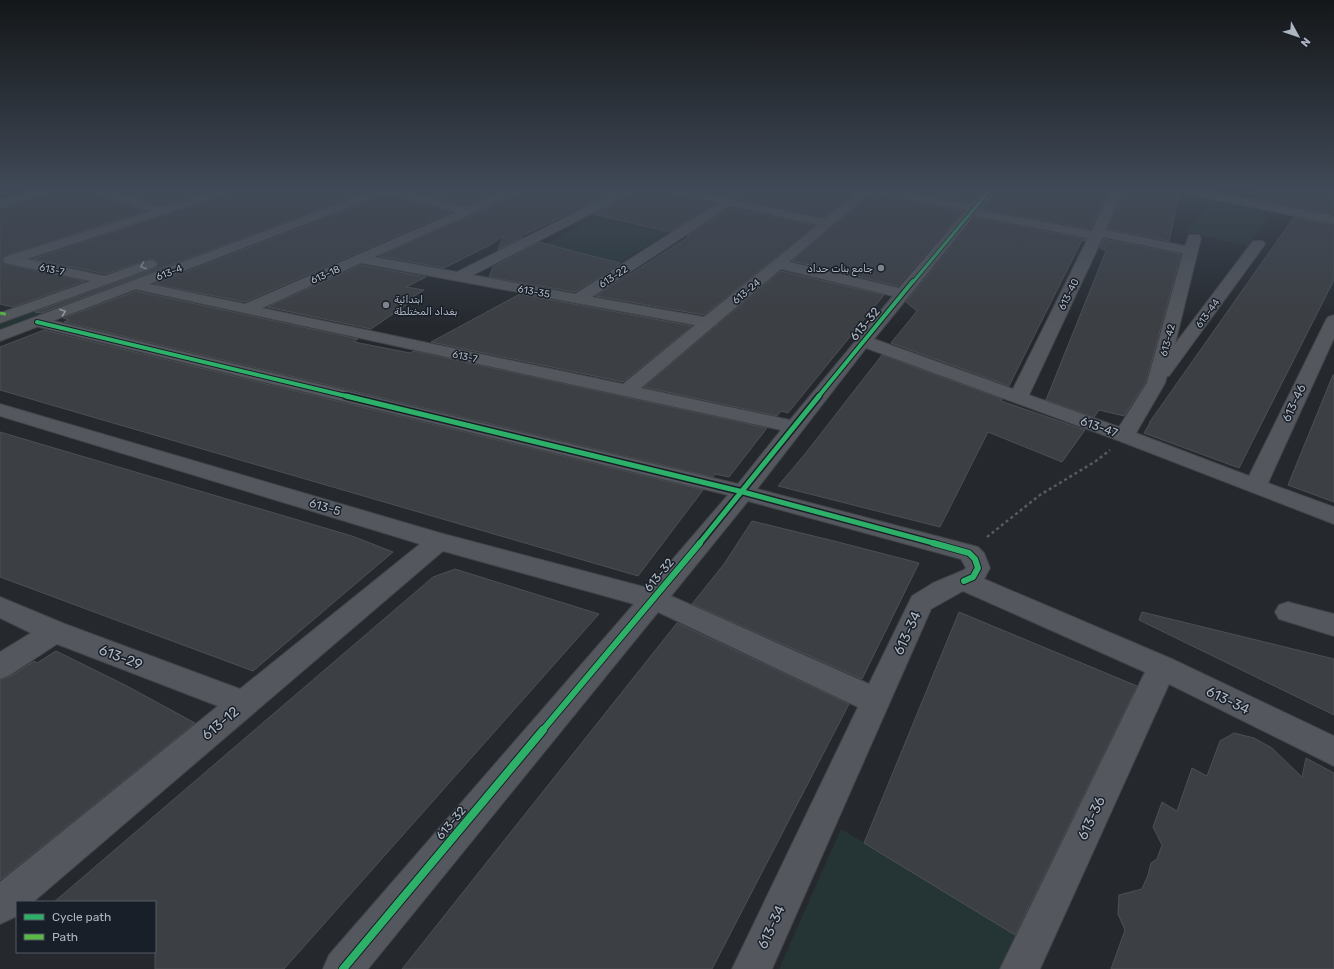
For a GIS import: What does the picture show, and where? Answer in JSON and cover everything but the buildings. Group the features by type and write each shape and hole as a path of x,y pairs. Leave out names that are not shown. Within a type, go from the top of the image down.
{"street":[{"path":"5,258 78,236"},
{"name":"613-4","path":"0,336 265,236"},
{"name":"613-18","path":"246,309 411,236"},
{"path":"459,277 539,236"},
{"name":"613-22","path":"578,299 675,236"},
{"name":"613-24","path":"626,391 812,236"},
{"name":"613-32","path":"343,969 743,492 863,341 951,236"},
{"name":"613-40","path":"1019,397 1096,236"},
{"name":"613-42","path":"1118,236 1193,244 1156,383 1124,436"},
{"name":"613-44","path":"1156,383 1258,244"},
{"name":"613-7","path":"5,258 104,280"},
{"name":"613-4","path":"3,316 164,259"},
{"name":"613-35","path":"360,259 708,323"},
{"path":"778,264 903,294"},
{"name":"613-7","path":"135,286 795,427"},
{"name":"613-46","path":"1255,486 1334,320"},
{"path":"37,322 743,492 969,553 975,559 978,568 973,577 964,581"},
{"name":"613-47","path":"863,341 1124,436 1334,516"},
{"name":"613-5","path":"3,413 439,540 652,599 684,612 876,701"},
{"name":"613-12","path":"0,906 439,540"},
{"name":"613-34","path":"752,969 921,603 945,588 964,581 1162,667 1334,752"},
{"name":"613-29","path":"0,607 55,632 244,703"},
{"path":"1288,612 1334,625"},
{"path":"0,667 55,632"},
{"name":"613-36","path":"1020,969 1162,667"}],"path":[{"path":"969,553 1047,490 1098,461 1124,436"}],"shaded area":[{"path":"239,236 253,236 0,331 0,324"},
{"path":"560,236 663,236 619,263 546,244"},
{"path":"1205,236 1255,236 1248,246"},
{"path":"841,829 1017,936 1001,969 779,969"}],"marked path":[{"path":"0,313 9,315"}],"cycle path":[{"path":"343,969 743,492 863,341 951,236"},
{"path":"37,322 743,492 969,553 975,559 978,568 973,577 964,581"}],"place":[{"name":"جامع بنات حداد","path":"881,268"},
{"name":"ابتدائية بغداد المختلطة","path":"386,305"}]}
